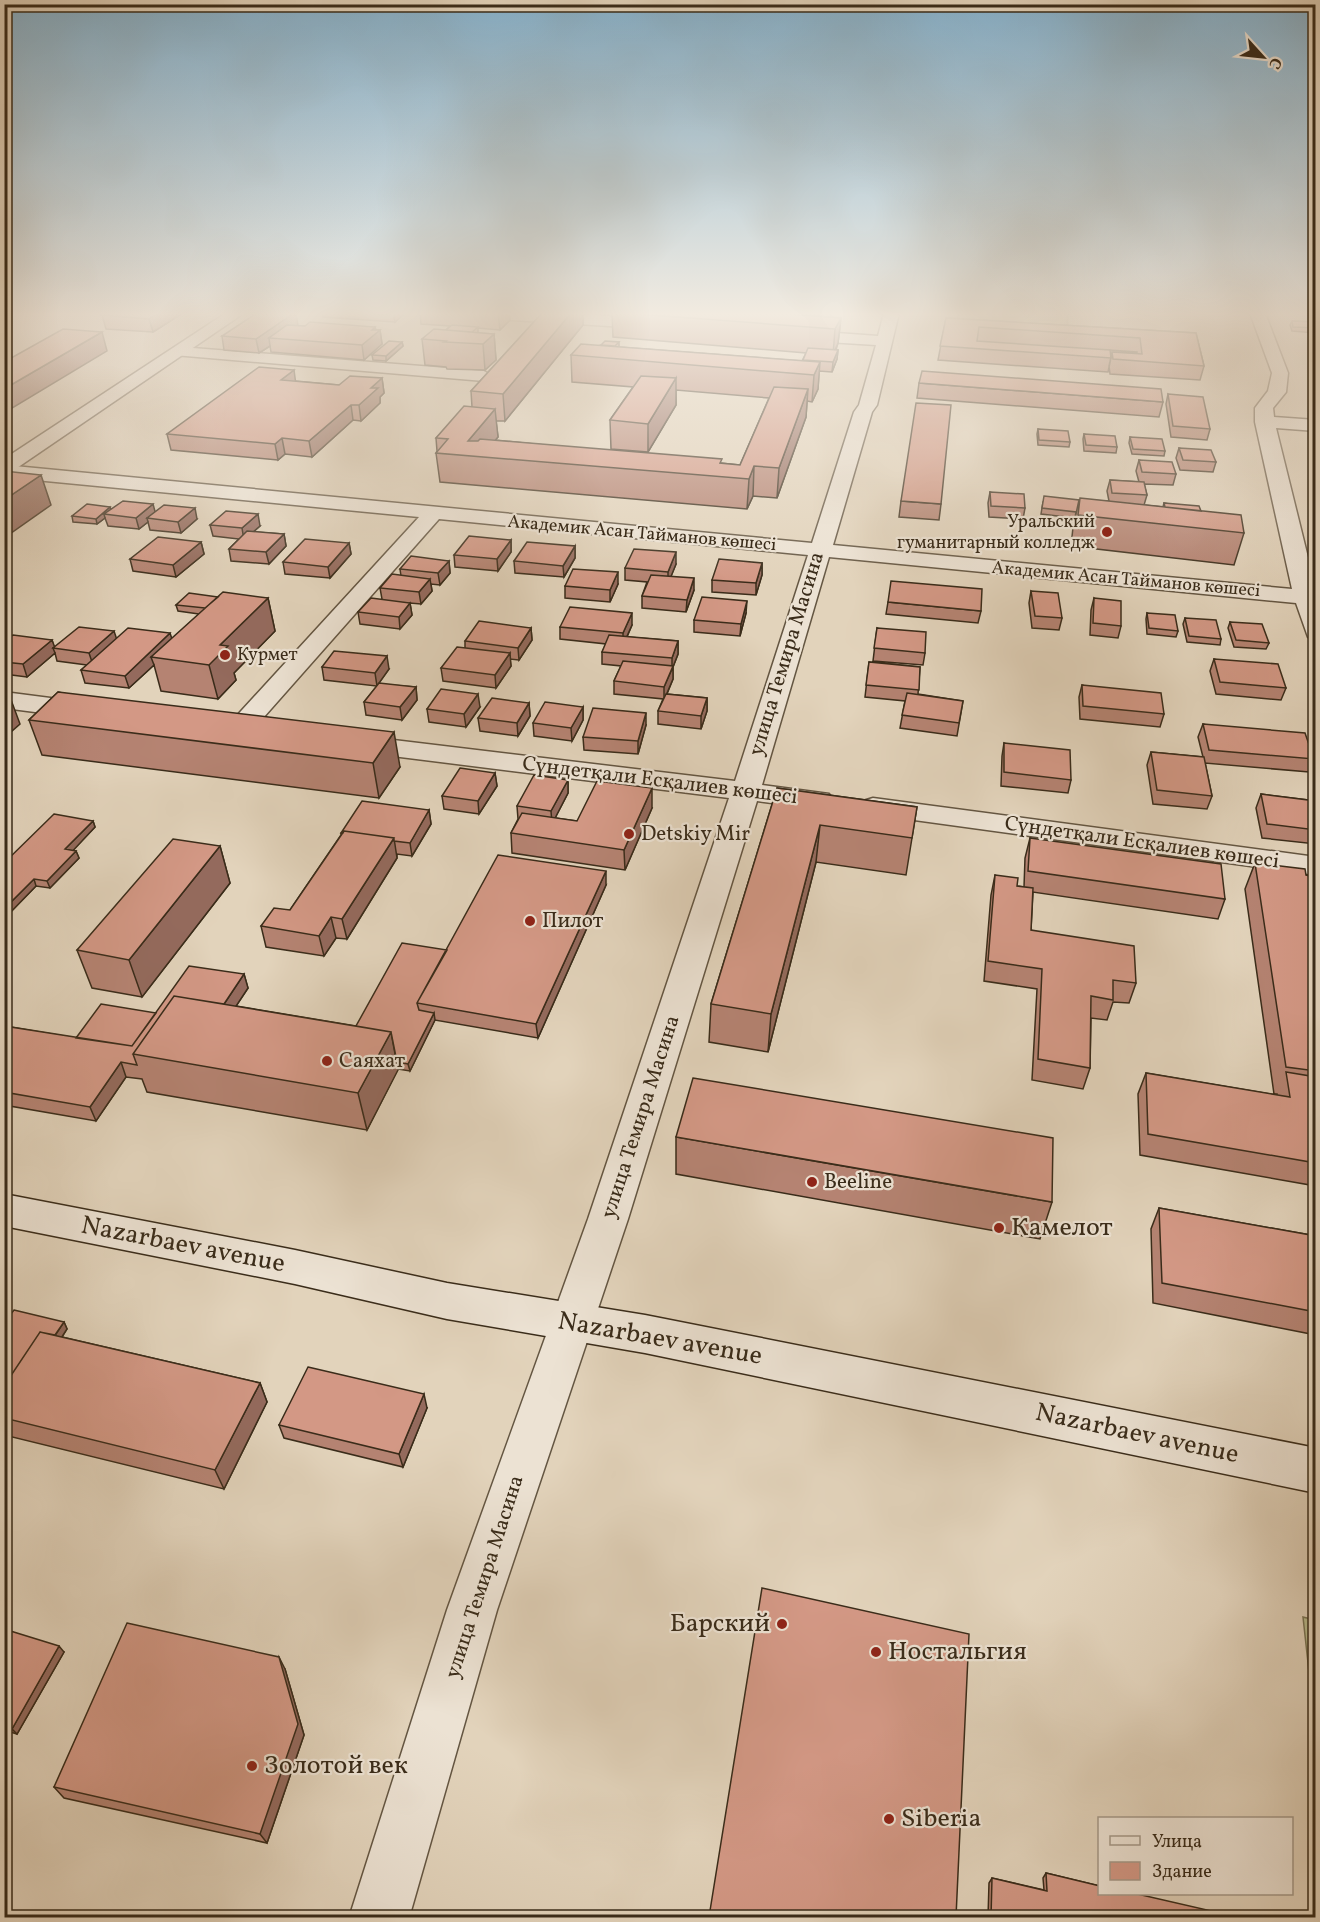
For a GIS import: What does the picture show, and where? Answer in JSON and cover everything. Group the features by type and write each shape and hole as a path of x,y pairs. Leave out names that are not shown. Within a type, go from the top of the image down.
{"street":[{"path":"9,466 104,403"},
{"name":"улица Темира Масина","path":"379,1917 472,1610 616,1197 746,790 820,544 863,412 869,403"},
{"path":"1268,403 1264,408 1264,422 1309,591 1316,632"},
{"path":"1264,422 1316,426"},
{"name":"Академик Асан Тайманов көшесі","path":"9,466 433,514 820,544"},
{"name":"Академик Асан Тайманов көшесі","path":"9,466 1309,591"},
{"path":"275,733 228,727 433,514"},
{"path":"4,700 111,714"},
{"name":"Сүндетқали Есқалиев көшесі","path":"323,740 746,790 1316,866"},
{"name":"Nazarbaev avenue","path":"4,1210 295,1267 447,1302 645,1334 1316,1471"}],"green space":[{"path":"1303,1617 1315,1620 1315,1673 1309,1672"}],"building":[{"path":"210,403 362,403 351,405 309,441 282,438 275,444 167,434"},
{"path":"622,403 661,403 648,424 610,420"},
{"path":"767,403 803,403 779,468 754,466 749,479 436,453 448,439 436,438 464,406 495,409 468,441 480,439 722,459 720,463 740,465"},
{"path":"916,403 951,405 941,504 901,501"},
{"path":"1169,403 1204,403 1210,429 1173,426"},
{"path":"1038,429 1068,431 1070,442 1039,440"},
{"path":"1084,434 1115,436 1117,447 1086,445"},
{"path":"1130,437 1162,439 1165,451 1133,449"},
{"path":"1179,448 1211,450 1216,462 1183,460"},
{"path":"1139,460 1172,462 1176,474 1142,472"},
{"path":"4,471 41,475 4,500"},
{"path":"1110,480 1144,482 1147,495 1112,493"},
{"path":"990,492 1024,494 1025,508 991,506"},
{"path":"1044,496 1079,500 1074,523 1076,512 1042,508"},
{"path":"1080,498 1241,515 1244,533 1078,515"},
{"path":"123,501 153,504 136,518 104,514"},
{"path":"1164,503 1199,506 1201,511 1165,507"},
{"path":"87,504 110,507 96,519 72,516"},
{"path":"164,505 195,508 178,522 147,518"},
{"path":"226,511 258,514 242,528 210,525"},
{"path":"247,531 284,534 266,552 229,549"},
{"path":"469,536 511,540 497,559 454,555"},
{"path":"158,537 201,542 173,565 130,559"},
{"path":"305,539 349,543 328,567 283,562"},
{"path":"527,542 575,546 563,566 514,561"},
{"path":"634,549 676,552 668,572 625,568"},
{"path":"411,556 449,561 438,573 400,569"},
{"path":"719,559 762,563 756,583 712,580"},
{"path":"573,569 618,572 610,590 565,586"},
{"path":"392,574 430,579 419,592 380,588"},
{"path":"651,575 694,578 687,600 642,596"},
{"path":"891,581 982,589 981,611 888,602"},
{"path":"1031,591 1058,593 1062,618 1035,616"},
{"path":"223,592 268,598 220,645 228,646 209,665 151,657"},
{"path":"189,593 218,597 205,608 176,605"},
{"path":"702,597 747,601 741,624 694,620"},
{"path":"371,598 410,603 399,617 358,612"},
{"path":"1094,598 1121,601 1121,626 1093,623"},
{"path":"570,607 632,613 623,633 560,627"},
{"path":"1147,613 1175,615 1178,631 1149,628"},
{"path":"1185,618 1216,620 1221,639 1189,636"},
{"path":"479,621 531,628 518,648 465,641"},
{"path":"1230,622 1262,624 1269,643 1236,640"},
{"path":"79,627 114,631 89,653 53,648"},
{"path":"128,628 170,633 125,676 81,670"},
{"path":"877,628 926,632 925,653 874,648"},
{"path":"13,635 52,640 23,664 4,662 4,642"},
{"path":"609,635 678,641 672,658 602,652"},
{"path":"457,647 510,653 495,675 441,668"},
{"path":"334,651 387,656 375,673 322,667"},
{"path":"1214,659 1278,664 1286,688 1220,682"},
{"path":"623,661 673,666 664,687 614,681"},
{"path":"869,662 920,667 919,690 866,685"},
{"path":"379,683 416,687 400,707 364,702"},
{"path":"1082,685 1161,693 1164,714 1083,706"},
{"path":"441,689 478,694 464,714 427,709"},
{"path":"58,692 394,732 373,763 29,720"},
{"path":"907,693 963,701 959,723 902,715"},
{"path":"666,694 707,698 701,716 658,711"},
{"path":"492,698 529,703 517,723 478,718"},
{"path":"545,702 583,707 571,728 533,723"},
{"path":"593,708 646,713 638,741 583,737"},
{"path":"1203,724 1305,733 1314,759 1209,750"},
{"path":"1004,743 1070,750 1071,780 1004,772"},
{"path":"1151,752 1204,757 1212,796 1157,790"},
{"path":"460,768 495,773 478,801 442,796"},
{"path":"534,775 568,780 551,811 517,806"},
{"path":"597,781 652,788 624,850 511,833 522,813 577,821"},
{"path":"777,788 917,807 912,838 820,825 771,1014 711,1004"},
{"path":"1261,794 1316,801 1316,830 1267,824"},
{"path":"362,801 429,810 410,843 394,841 394,838 344,831 341,833"},
{"path":"54,814 93,821 65,849 76,851 47,881 34,879 4,909 4,863"},
{"path":"344,831 394,838 342,919 331,917 319,936 261,926 274,908 290,910"},
{"path":"1030,838 1221,864 1225,899 1028,871"},
{"path":"173,839 220,846 129,960 77,950"},
{"name":"Пилот","path":"498,855 606,871 536,1024 417,1003"},
{"path":"1255,863 1305,869 1306,875 1316,877 1316,1071 1286,1067"},
{"path":"995,875 1018,878 1017,886 1033,888 1031,930 1134,946 1136,983 1113,980 1113,1000 1091,996 1090,1068 1038,1059 1042,969 988,961"},
{"path":"402,943 447,950 417,1003 419,1010 434,1013 408,1064 397,1062 391,1032 356,1026"},
{"path":"189,966 244,974 224,1004 174,996 133,1054 137,1065 121,1062 90,1107 4,1092 4,1026 132,1046"},
{"path":"174,996 391,1032 358,1093 133,1054"},
{"path":"101,1004 156,1013 132,1046 76,1038"},
{"path":"1286,1072 1316,1077 1316,1163 1148,1134 1146,1073 1290,1097"},
{"path":"693,1078 1053,1138 1052,1202 676,1137"},
{"path":"1159,1208 1316,1236 1316,1312 1162,1283"},
{"path":"14,1310 64,1322 55,1335 40,1332 4,1386 4,1323"},
{"path":"40,1332 260,1383 215,1470 4,1418 4,1386"},
{"path":"308,1367 424,1394 399,1454 279,1425"},
{"path":"762,1588 969,1634 956,1917 709,1917"},
{"path":"127,1623 279,1657 298,1724 260,1834 54,1787"},
{"path":"4,1629 59,1646 12,1729 4,1726"},
{"path":"1046,1873 1098,1886 1098,1895 1142,1895 1229,1915 1229,1917 991,1917 992,1878 1047,1891"}],"place":[{"name":"Уральский гуманитарный колледж","path":"1107,532"},
{"name":"Курмет","path":"225,655"},
{"name":"Detskiy Mir","path":"629,834"},
{"name":"Пилот","path":"530,921"},
{"name":"Саяхат","path":"327,1061"},
{"name":"Beeline","path":"812,1182"},
{"name":"Камелот","path":"999,1228"},
{"name":"Барский","path":"782,1624"},
{"name":"Ностальгия","path":"876,1652"},
{"name":"Золотой век","path":"252,1766"},
{"name":"Siberia","path":"889,1819"}]}
